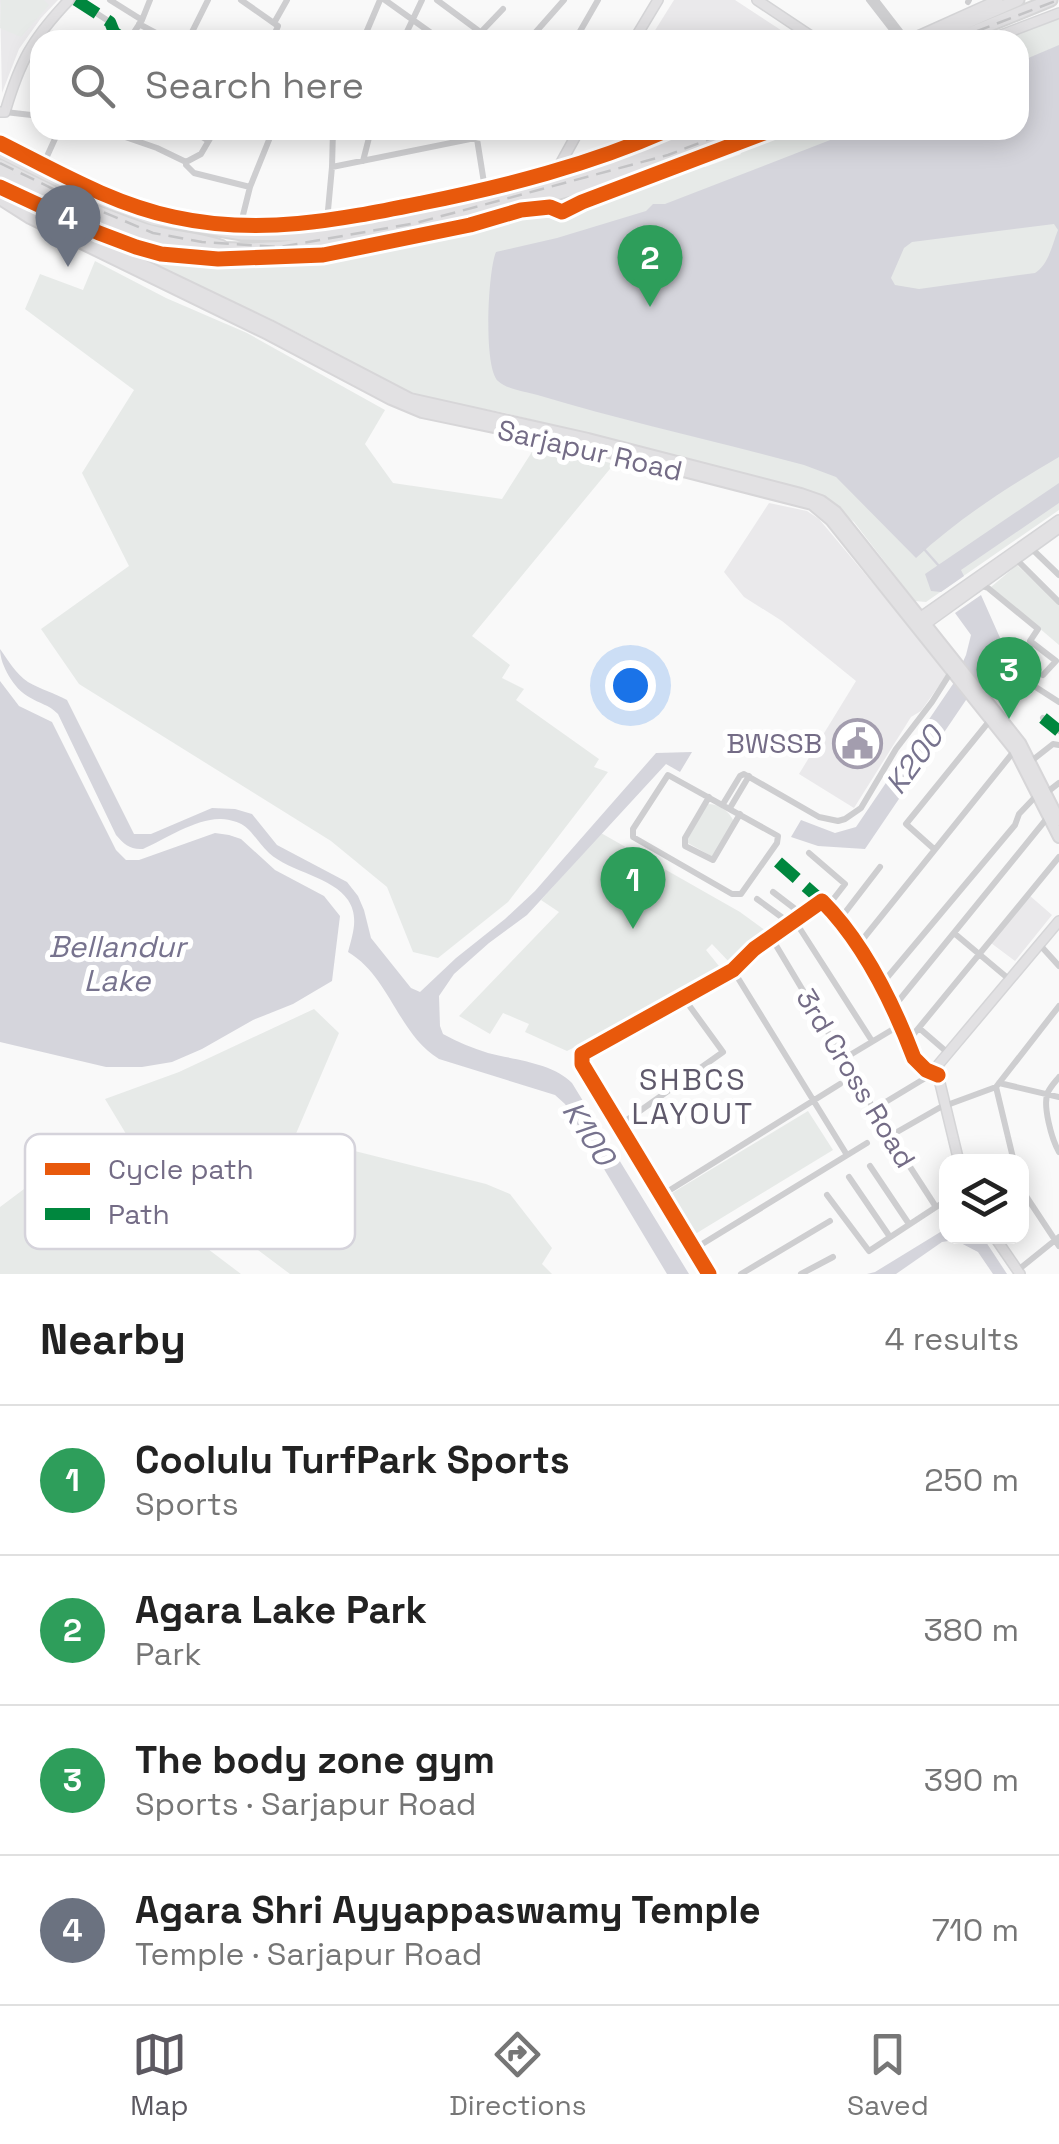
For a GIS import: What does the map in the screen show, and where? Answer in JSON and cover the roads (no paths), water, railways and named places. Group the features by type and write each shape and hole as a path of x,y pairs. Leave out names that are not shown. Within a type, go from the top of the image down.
{"highway":[{"path":"950,30 1018,0"},
{"path":"978,30 1051,0"},
{"path":"0,173 110,224 165,242 227,248 313,246 350,240 602,170 682,140"},
{"path":"0,152 88,196 153,219 268,236 326,234 558,182 597,182 708,140"},
{"path":"202,246 218,259"}],"main road":[{"path":"0,166 104,215 227,248"},
{"name":"Sarjapur Road","path":"0,188 39,216 270,326 410,400 813,497 826,504 836,512 954,670 1020,743 1059,837"},
{"name":"Sarjapur Road","path":"0,199 30,218 406,406 623,452"},
{"name":"Sarjapur Road","path":"975,694 1042,794"}],"street":[{"path":"42,30 72,0 110,22 113,30"},
{"path":"110,0 153,30"},
{"path":"134,30 150,0"},
{"path":"193,30 208,0"},
{"path":"241,0 278,26 276,30"},
{"path":"274,23 287,0"},
{"path":"368,30 382,0 428,30"},
{"path":"407,30 422,0"},
{"path":"438,0 477,30"},
{"path":"538,30 564,0"},
{"path":"582,30 598,0"},
{"path":"640,30 658,0"},
{"path":"757,0 802,30"},
{"path":"873,0 898,30"},
{"path":"929,30 998,0"},
{"path":"482,30 503,9"},
{"path":"1014,30 1059,13"},
{"path":"30,49 2,112 30,115"},
{"path":"43,164 54,140"},
{"path":"138,140 186,162 194,173 250,187"},
{"path":"186,162 202,154 207,140"},
{"path":"241,230 250,187 269,140"},
{"path":"327,222 333,140"},
{"path":"363,161 368,140"},
{"path":"332,167 473,140"},
{"path":"478,140 485,190"},
{"path":"558,182 575,140"},
{"path":"0,143 96,191 151,212 241,230 327,222 485,190 558,182 644,140"},
{"path":"0,188 99,234 160,254 218,259 323,255 470,225 521,210 546,207 566,212 582,202 746,140"},
{"path":"975,584 1059,520"},
{"path":"919,624 1059,528"},
{"path":"1030,547 1059,575"},
{"path":"1015,558 1059,602"},
{"path":"975,584 988,588 1038,630 1030,640 1056,661 1043,675"},
{"path":"999,654 1031,684 1059,702"},
{"path":"726,806 744,774 819,817 845,819 861,808 896,749 954,670"},
{"path":"1030,762 1056,745 1050,737 1058,730 1044,718"},
{"path":"934,850 906,824 991,719"},
{"path":"859,944 1014,750"},
{"path":"668,775 709,797 776,834 779,840 738,896 633,836 633,829 668,775"},
{"path":"880,986 917,936 1016,824 1019,814 1059,783"},
{"path":"709,797 685,838 686,846 713,860 740,814"},
{"path":"892,1009 1054,819"},
{"path":"808,853 846,884 828,906"},
{"path":"908,1042 1059,857"},
{"path":"840,919 880,867"},
{"path":"774,892 803,914"},
{"path":"756,900 793,922 872,1041"},
{"path":"710,1274 582,1064 581,1056 733,970 754,948 822,901 859,944 914,1058 935,1074"},
{"path":"957,1154 935,1074 938,1065 1059,921"},
{"path":"954,933 1010,980"},
{"name":"3rd Cross Road","path":"770,937 936,1207"},
{"path":"1040,945 1059,966"},
{"path":"733,970 847,1155"},
{"path":"620,1125 723,1052 683,997"},
{"path":"890,1136 997,1085 1059,1006"},
{"path":"845,1058 900,1025"},
{"path":"918,1028 948,1053"},
{"path":"874,1109 935,1074"},
{"path":"1058,1148 1050,1131 1047,1093 1059,1078"},
{"path":"662,1196 840,1084"},
{"path":"997,1085 1059,1097"},
{"path":"997,1085 1012,1154"},
{"path":"694,1249 867,1143"},
{"path":"870,1166 910,1224"},
{"path":"848,1177 890,1237"},
{"path":"826,1194 874,1259"},
{"path":"1000,1244 1019,1272 1058,1241 1029,1200"},
{"path":"869,1251 939,1205"},
{"path":"741,1274 830,1221"},
{"path":"801,1274 834,1257"}],"water":[{"path":"1059,45 1059,457 984,504 916,558 836,477 804,465 507,387 498,381 493,372 489,339 489,297 496,252 646,211 653,204 665,204 830,140 1029,140 1029,58","holes":["1054,224 1058,230 1047,259 1035,273 919,289 895,285 891,278 904,248 912,242"]},
{"path":"1059,483 1059,503 961,570 964,576 941,592 931,591 925,574"},
{"path":"981,595 1001,640 988,675 966,700 865,849 818,846 791,837 801,820 835,833 856,827 953,684 971,635 955,613"},
{"name":"K100","path":"0,649 24,679 67,700 134,834 151,834 212,808 252,814 277,845 347,882 364,910 371,938 411,988 420,992 535,891 656,753 692,752 680,772 666,764 527,915 454,974 439,996 443,1034 488,1053 544,1067 572,1083 689,1274 667,1274 565,1104 555,1095 439,1059 413,1035 374,976 348,952 354,919 341,892 278,860 250,830 231,820 202,822 143,849 122,841 58,714 13,683"},
{"name":"Bellandur Lake","path":"0,681 19,706 52,722 116,850 126,860 139,860 215,833 229,835 241,839 275,870 324,896 340,916 332,981 172,1062 106,1067 0,1042"},
{"path":"939,1233 939,1244 896,1274 867,1274"},
{"path":"963,1244 987,1244 1007,1274 993,1274 978,1252"}],"waterway":[{"name":"K200","path":"924,549 939,566"}],"railway":[{"path":"980,30 1058,0"},
{"path":"0,163 153,233 202,242 280,247 416,223 668,155 707,140"}],"place":[{"name":"Agara Shri Ayyappaswamy Temple","path":"68,267"},
{"name":"Agara Lake Park","path":"650,307"},
{"name":"The body zone gym","path":"1009,719"},
{"name":"BWSSB","path":"857,743"},
{"name":"Coolulu TurfPark Sports","path":"633,929"}],"district":[{"name":"SHBCS LAYOUT","path":"693,1096"}]}
